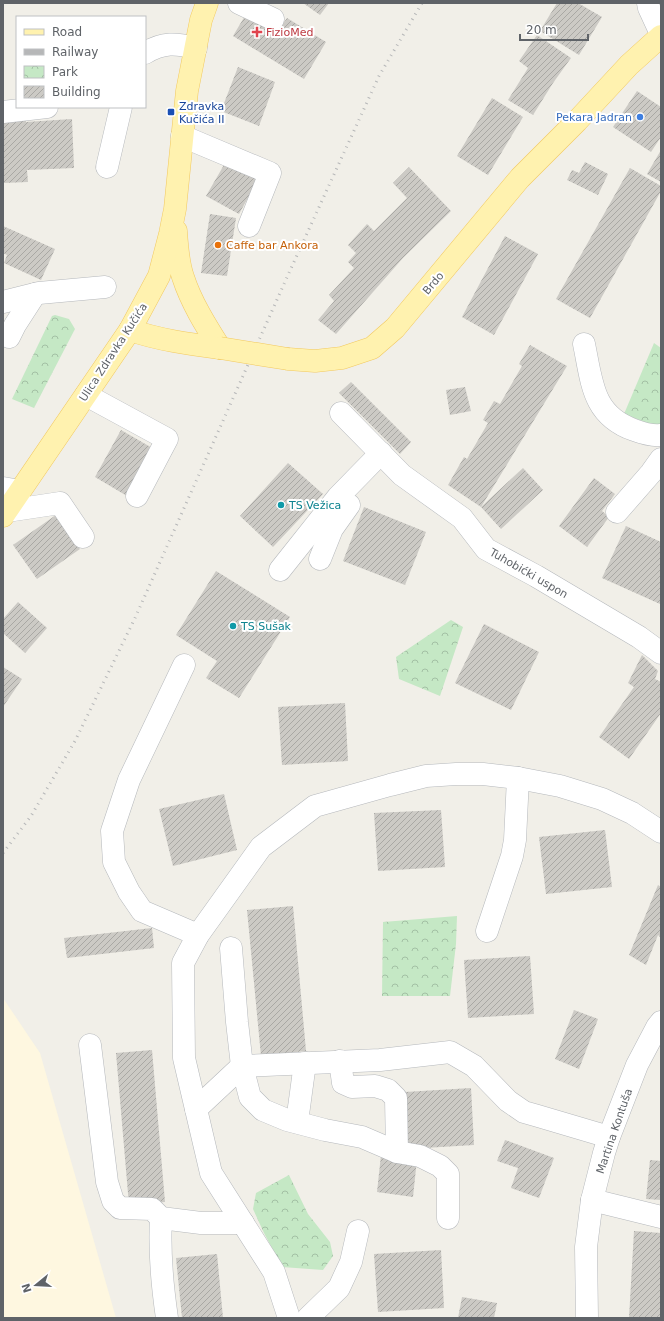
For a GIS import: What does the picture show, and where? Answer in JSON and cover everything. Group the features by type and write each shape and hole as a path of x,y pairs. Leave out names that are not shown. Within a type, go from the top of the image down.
{"main road":[{"name":"Ulica Zdravka Kučića","path":"5,514 12,489 86,395 130,330 159,276 166,254 175,210 187,91 201,20 207,3"},
{"name":"Brdo","path":"130,330 151,337 179,343 288,359 315,361 342,358 372,348 395,328 520,178 577,121 629,65 661,35"},
{"path":"175,210 178,250 183,277 199,313 220,348"}],"street":[{"path":"239,3 273,19"},
{"path":"648,3 661,35"},
{"path":"146,52 153,48 167,44 180,44 196,48"},
{"path":"3,112 38,108"},
{"path":"107,167 121,108"},
{"path":"182,136 270,174 249,226"},
{"path":"3,302 35,294 105,287"},
{"path":"9,337 35,294"},
{"path":"584,344 595,393 610,418 639,432 661,436"},
{"path":"86,395 167,438 138,496"},
{"name":"Tuhobićki uspon","path":"341,413 402,474 462,518 486,549 536,576 632,633 661,653"},
{"path":"320,559 332,530 350,504 386,458"},
{"path":"280,570 338,497 386,458"},
{"path":"617,512 651,473 661,459"},
{"path":"5,514 60,503 83,536"},
{"path":"184,665 129,780 112,831 114,862 129,892 142,911 198,934"},
{"path":"289,1318 274,1272 212,1173 184,1058 183,963 198,934 261,847 316,806 426,776 466,774 483,774 518,778 560,786 602,799 632,812 661,832"},
{"path":"487,931 510,863 515,840 518,778"},
{"path":"231,948 242,1066 250,1097 263,1110 325,1130 362,1137 397,1152 420,1156 440,1166 448,1174 448,1218"},
{"name":"Martina Kontuša","path":"587,1318 586,1247 592,1200 604,1153 637,1065 661,1022"},
{"path":"90,1045 107,1182 113,1201 120,1208 152,1209 161,1218 201,1223 243,1223"},
{"path":"196,1109 242,1066 380,1060 450,1052 474,1066 508,1101 524,1112 610,1137"},
{"path":"340,1061 343,1083 352,1087 374,1086 388,1090 396,1098 397,1152"},
{"path":"297,1122 305,1063"},
{"path":"592,1200 661,1218"},
{"path":"161,1218 160,1245 162,1282 167,1318"},
{"path":"308,1318 339,1288 351,1262 358,1231"}],"shaded area":[{"path":"3,998 40,1053 116,1318 3,1318"}],"green space":[{"path":"55,315 69,319 75,329 34,408 12,399 52,316"},
{"path":"654,343 661,348 660,428 624,414"},
{"path":"451,620 463,627 440,696 399,679 396,657"},
{"path":"457,916 456,944 450,996 382,996 383,922"},
{"path":"289,1175 308,1214 330,1242 333,1256 323,1270 282,1267 253,1209 256,1193"}],"building":[{"path":"303,3 329,3 320,15"},
{"path":"557,3 578,3 602,17 579,55 540,31"},
{"path":"249,9 280,28 287,18 326,42 304,79 233,36"},
{"path":"537,35 571,58 533,115 508,100 528,68 519,61"},
{"path":"238,67 275,82 259,126 221,111"},
{"name":"Pekara Jadran","path":"637,91 661,107 661,137 651,152 613,127"},
{"path":"492,98 523,117 488,175 457,156"},
{"path":"26,116 26,122 72,119 74,168 27,170 28,182 3,183 3,118"},
{"path":"661,150 661,182 647,174"},
{"path":"228,158 260,176 239,214 206,196"},
{"path":"585,162 608,174 598,195 567,180 572,170 579,173"},
{"path":"409,167 451,211 403,258 336,334 318,320 334,301 329,295 354,268 348,262 356,253 348,245 367,224 374,231 407,198 393,183"},
{"path":"630,168 661,186 661,191 590,318 556,299"},
{"name":"Caffe bar Ankora","path":"210,214 236,218 227,276 201,273"},
{"path":"3,226 55,249 41,280 4,263 7,255 3,253"},
{"path":"505,236 538,254 494,335 462,317"},
{"path":"530,345 567,366 481,507 448,485 464,457 467,459 488,423 483,420 494,401 500,404 522,366 519,364"},
{"path":"351,382 411,442 400,454 339,393"},
{"path":"465,387 471,411 450,415 446,390"},
{"path":"121,430 154,449 127,496 95,477"},
{"name":"TS Vežica","path":"288,463 323,494 273,547 240,516"},
{"path":"523,468 543,490 501,529 481,507"},
{"path":"594,478 615,494 602,511 609,517 587,547 559,526"},
{"path":"364,507 426,532 405,585 343,561"},
{"path":"56,515 80,549 37,579 13,545"},
{"path":"626,526 661,542 660,604 602,578"},
{"name":"TS Sušak","path":"216,571 290,617 239,698 206,678 217,661 176,635"},
{"path":"18,602 47,628 25,653 3,633 3,619"},
{"path":"484,624 539,652 511,710 455,683"},
{"path":"642,655 658,671 655,679 661,682 661,713 629,759 599,737 634,687 628,683"},
{"path":"3,667 22,679 3,707"},
{"path":"345,703 348,761 282,765 278,707"},
{"path":"224,794 237,850 173,866 159,809"},
{"path":"441,810 445,867 378,871 374,813"},
{"path":"605,830 612,887 546,894 539,837"},
{"path":"658,885 661,887 661,938 658,935 646,965 629,955"},
{"path":"293,906 306,1051 261,1056 247,910"},
{"path":"152,928 154,948 67,958 64,938"},
{"path":"530,956 534,1014 468,1018 464,960"},
{"path":"574,1010 598,1019 579,1069 555,1059"},
{"path":"152,1050 165,1202 129,1205 116,1053"},
{"path":"471,1088 474,1145 408,1149 405,1092"},
{"path":"505,1140 554,1158 539,1198 511,1188 518,1168 497,1161"},
{"path":"381,1155 417,1159 413,1197 377,1192"},
{"path":"650,1160 661,1161 661,1200 646,1199"},
{"path":"634,1231 661,1233 661,1318 629,1318"},
{"path":"441,1250 444,1308 378,1312 374,1254"},
{"path":"217,1254 223,1318 182,1318 176,1258"},
{"path":"462,1297 497,1303 494,1318 458,1318"}],"railway":[{"path":"3,853 31,816 75,741 135,618 288,275 379,76 422,3"}],"place":[{"name":"FizioMed","path":"257,32"},
{"name":"Zdravka Kučića II","path":"171,112"},
{"name":"Pekara Jadran","path":"640,117"},
{"name":"Caffe bar Ankora","path":"218,245"},
{"name":"TS Vežica","path":"281,505"},
{"name":"TS Sušak","path":"233,626"}]}
